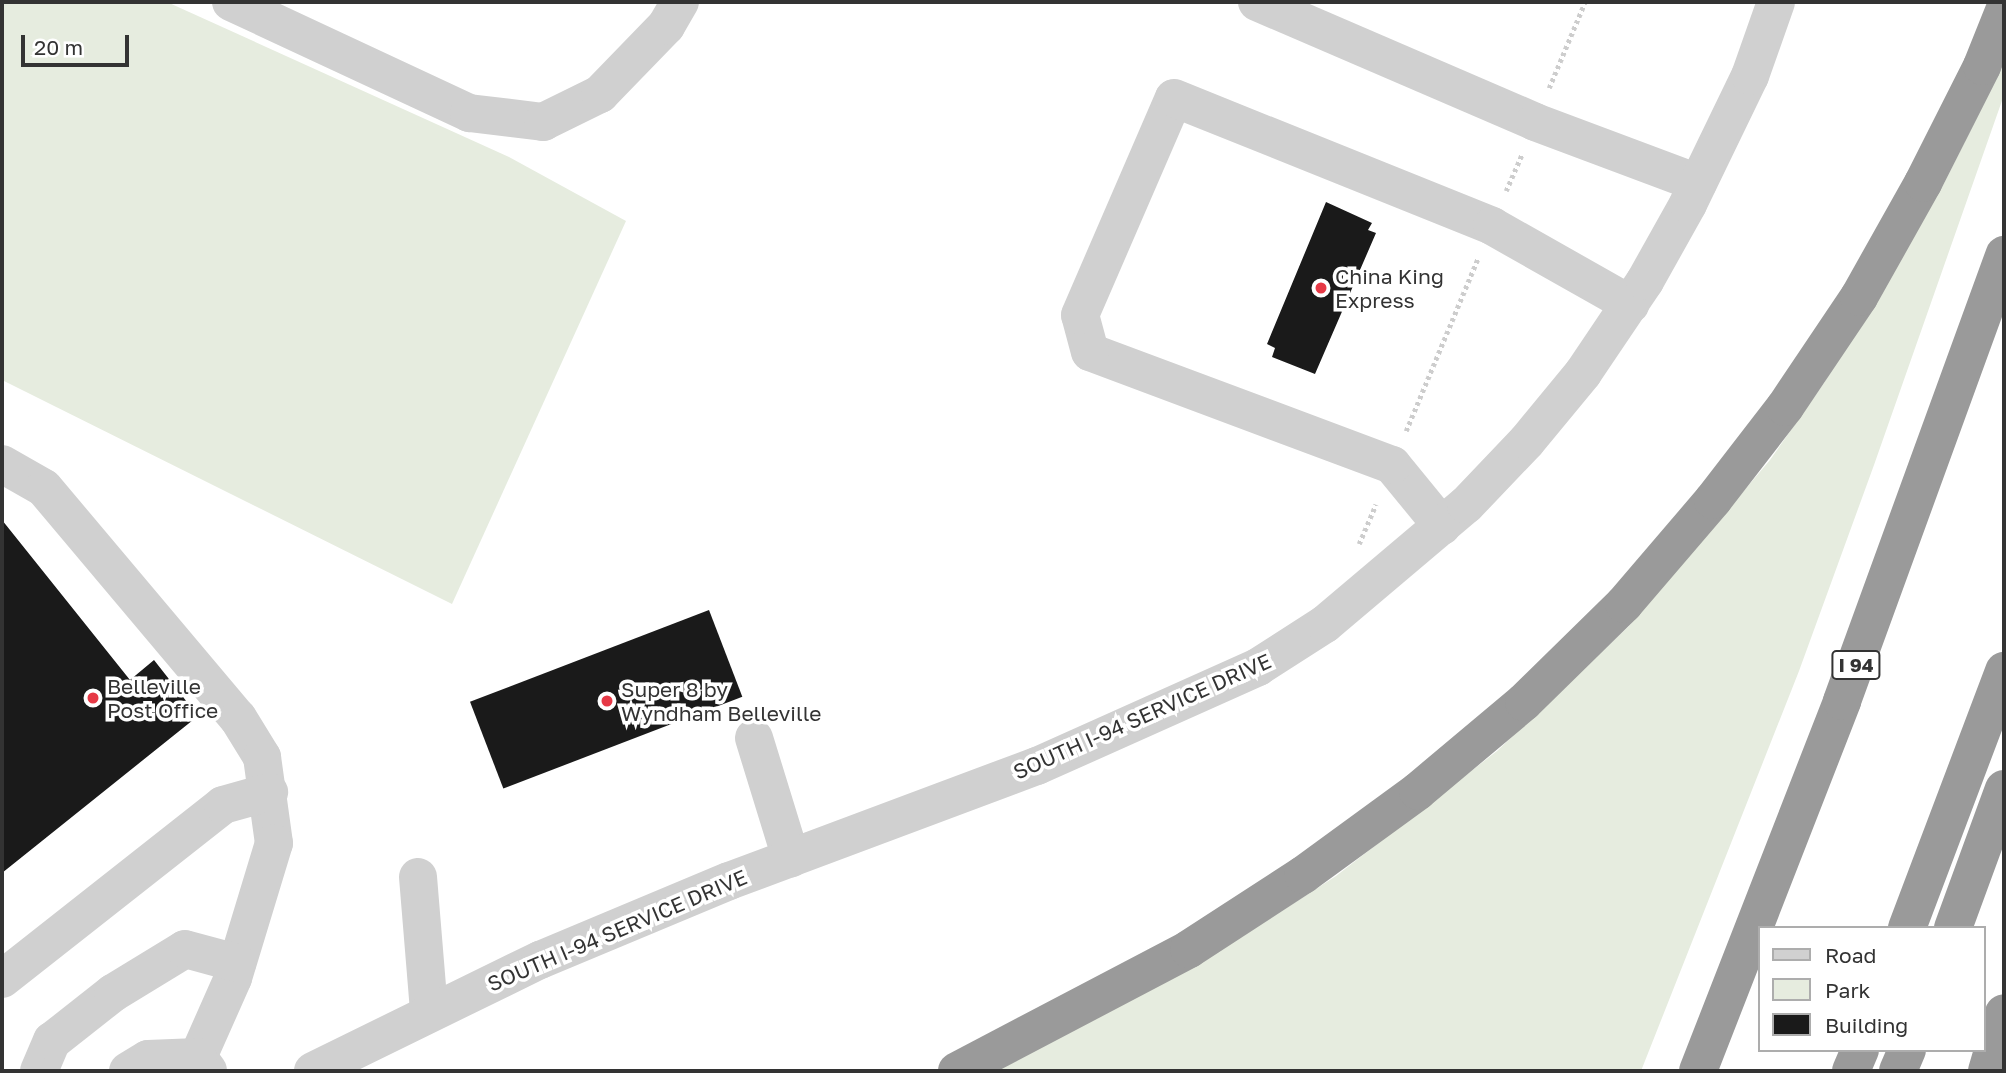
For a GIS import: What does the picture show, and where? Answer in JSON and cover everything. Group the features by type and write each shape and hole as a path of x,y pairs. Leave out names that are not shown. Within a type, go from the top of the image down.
{"highway":[{"path":"957,1071 1189,950 1303,875 1418,791 1524,702 1624,604 1713,500 1785,407 1859,297 1959,113 2004,11"},
{"name":"I 94","path":"1698,1071 1842,701 2004,255"},
{"path":"1908,926 2004,671"},
{"path":"1954,926 2004,789"},
{"path":"1987,1071 2004,1013"},
{"path":"1851,1071 1859,1052"},
{"path":"1898,1071 1906,1052"}],"street":[{"path":"231,2 469,113 543,122 600,94 666,26 680,2"},
{"path":"1257,2 1535,122 1698,183"},
{"name":"SOUTH I-94 SERVICE DRIVE","path":"313,1071 429,1012 552,955 791,858 1037,766 1258,667 1325,624 1442,526 1527,441 1583,373 1630,304 1698,183 1750,76 1776,2"},
{"path":"1442,526 1392,465 1090,352 1080,316 1174,98 1492,226 1630,304"},
{"path":"2,464 44,488 238,718 262,757 274,843 203,1064 148,1059 128,1071"},
{"path":"754,738 791,858"},
{"path":"2,979 223,805 269,792"},
{"path":"418,877 429,1012"},
{"path":"39,1071 52,1041 113,993 185,948 237,963"}],"path":[{"path":"1547,94 1585,2"},
{"path":"1503,199 1527,142"},
{"path":"1358,546 1479,257"}],"green space":[{"path":"2,2 167,2 509,157 626,221 452,604 2,380"},
{"path":"2004,63 2004,95 1874,465 1799,671 1641,1071 994,1071 1243,936 1336,876 1497,751 1629,626 1770,460 1824,383 1943,185"}],"building":[{"name":"China King Express","path":"1326,202 1372,223 1368,230 1376,233 1315,374 1272,357 1275,348 1267,344"},
{"name":"Belleville Post Office","path":"2,520 130,680 154,660 198,716 2,873"},
{"name":"Super 8 by Wyndham Belleville","path":"709,610 742,697 503,789 470,702"}],"place":[{"name":"China King Express","path":"1321,288"},
{"name":"Belleville Post Office","path":"93,698"},
{"name":"Super 8 by Wyndham Belleville","path":"607,701"}]}
